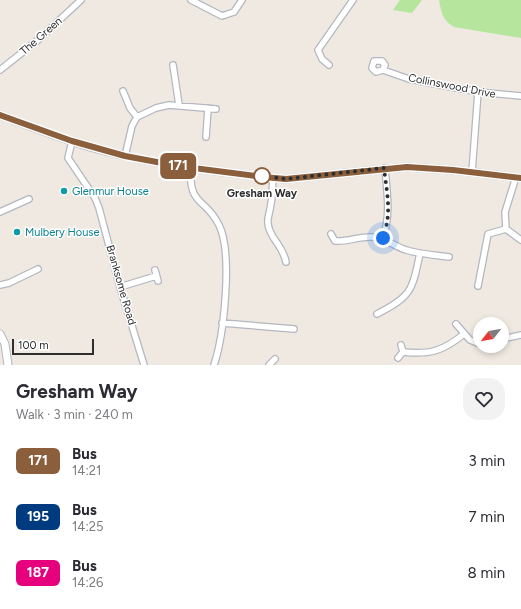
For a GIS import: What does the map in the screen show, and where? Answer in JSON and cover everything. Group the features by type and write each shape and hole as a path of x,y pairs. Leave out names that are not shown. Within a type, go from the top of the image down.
{"street":[{"name":"The Green","path":"0,70 38,40 81,0"},
{"path":"191,0 222,16 234,12 242,0"},
{"path":"329,65 322,59 318,50 353,0"},
{"path":"173,65 179,105"},
{"name":"Collinswood Drive","path":"383,70 409,79 478,92 521,96"},
{"path":"123,91 130,108 137,117"},
{"path":"472,172 478,92"},
{"path":"125,156 132,126 137,117 156,108 179,105 216,109"},
{"path":"206,137 208,108"},
{"path":"0,115 72,141 125,156 191,168 273,178 286,179 384,168 425,168 519,177 505,212 506,229"},
{"name":"Branksome Road","path":"72,141 68,158 95,198 99,208 120,287 144,365"},
{"path":"191,168 191,190 219,224 226,246 227,257 222,323 219,351 214,365"},
{"path":"383,238 388,223 389,209 384,168"},
{"path":"273,178 271,205 267,214 267,222 270,232 284,252 286,262"},
{"path":"0,212 29,198"},
{"path":"506,229 521,240"},
{"path":"478,286 488,234 506,229"},
{"path":"331,234 334,244 370,237 383,238 390,244 420,253 443,254 449,257"},
{"path":"377,314 401,301 408,294 416,274 420,253"},
{"path":"0,286 9,284 38,269"},
{"path":"120,287 156,276"},
{"path":"380,304 383,311"},
{"path":"222,323 294,329"},
{"path":"456,324 464,334 473,341"},
{"path":"0,334 5,344 8,365"},
{"path":"403,352 423,353 443,349 464,334"},
{"path":"509,338 521,335"},
{"path":"401,345 403,352"},
{"path":"398,358 403,352"},
{"path":"269,365 275,359"}],"green space":[{"path":"400,0 422,0 412,13 393,10"},
{"path":"439,0 521,0 521,38 454,27 447,22 443,16"}],"bus line":[{"name":"171","path":"0,115 72,141 125,156 178,166 263,177 286,179 384,168 407,167 453,170 521,178"}],"place":[{"name":"Gresham Way","path":"262,176"},
{"name":"Glenmur House","path":"64,191"},
{"name":"Mulbery House","path":"17,232"}],"route":[{"path":"262,176 286,179 384,168 389,209 388,223 383,238"}]}
